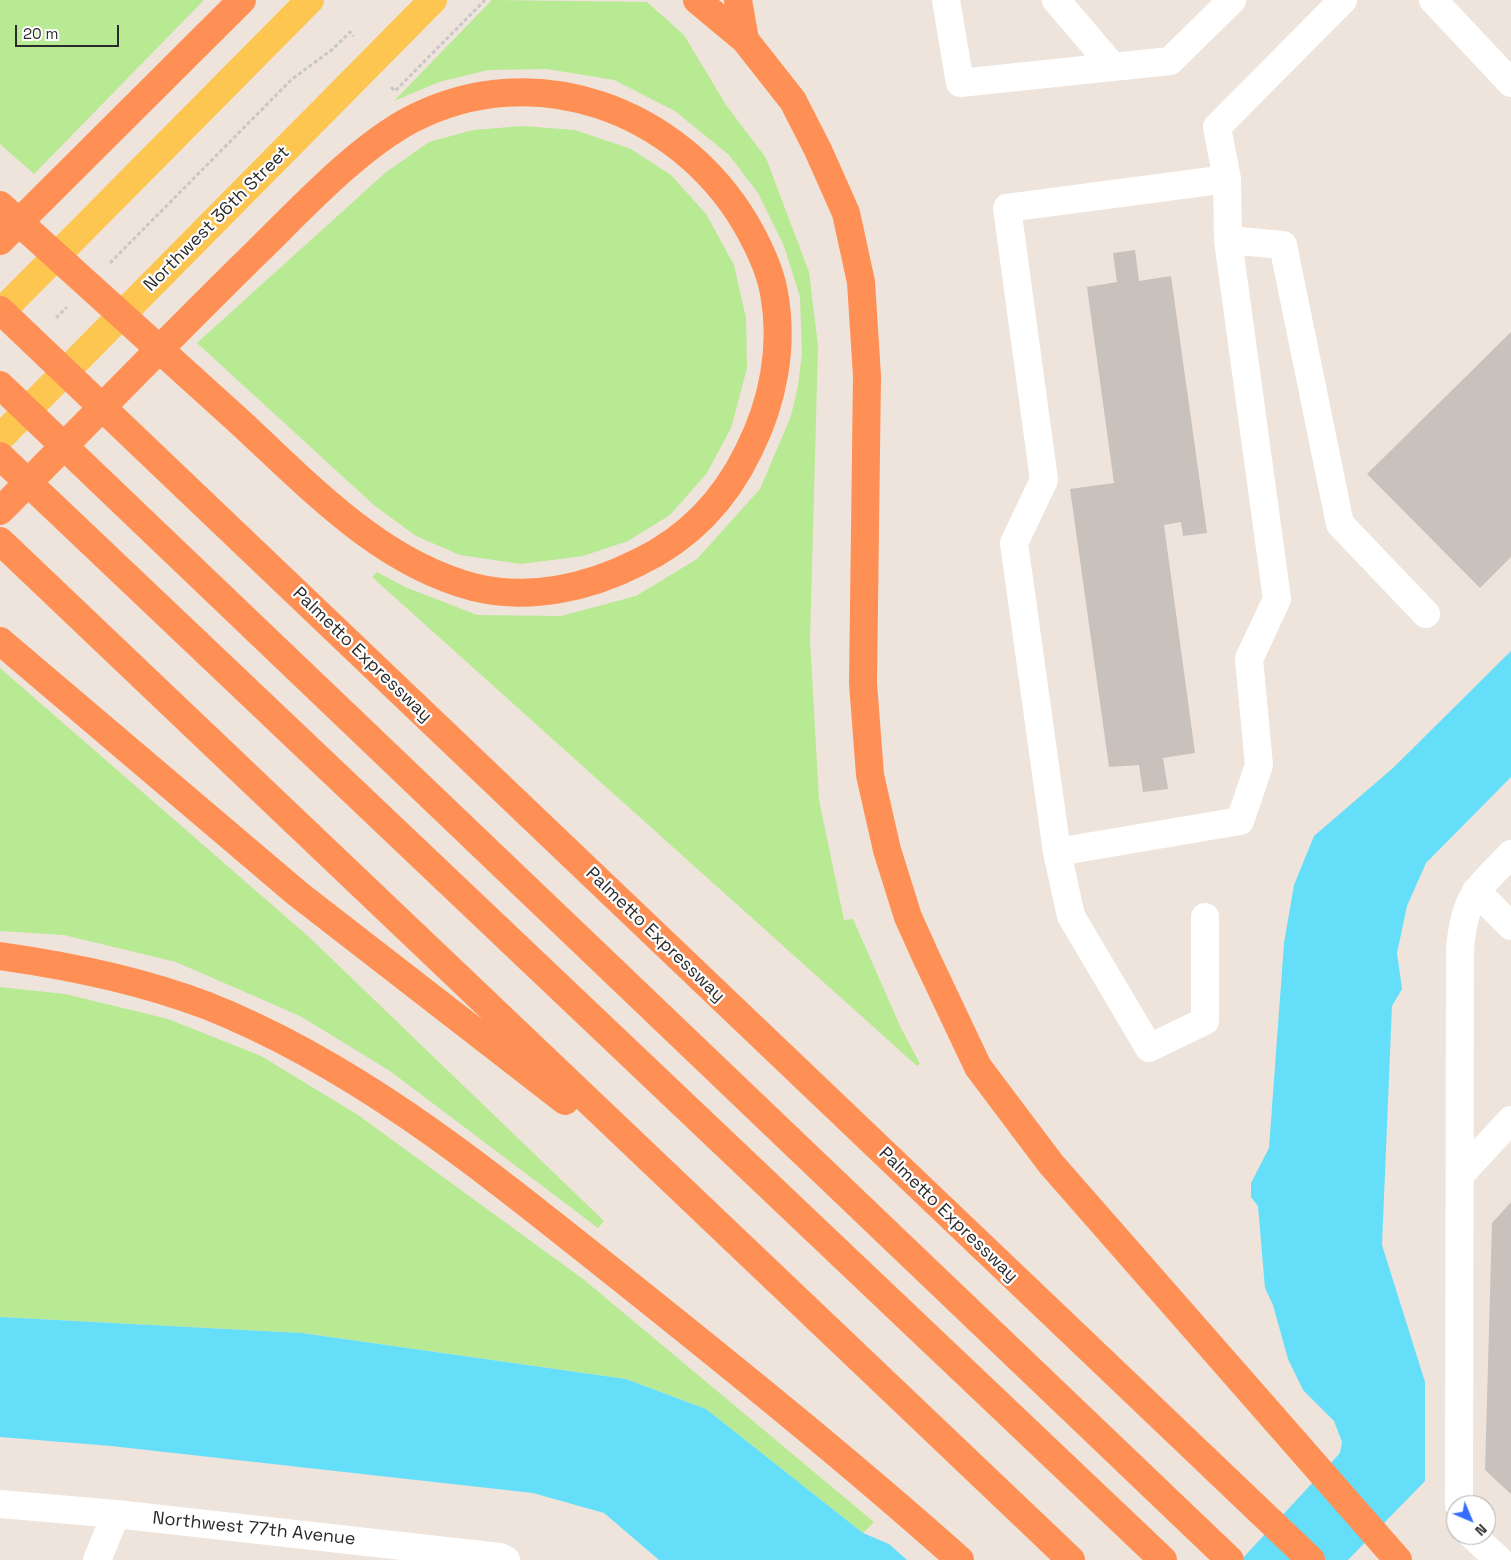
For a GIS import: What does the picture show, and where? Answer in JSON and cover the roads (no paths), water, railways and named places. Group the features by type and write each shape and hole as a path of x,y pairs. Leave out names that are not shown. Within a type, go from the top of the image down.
{"highway":[{"path":"0,241 242,0"},
{"path":"697,0 745,40 793,101 818,150 846,213 861,282 868,376 863,683 870,775 887,850 908,917 984,1074 1051,1164 1314,1468 1380,1538 1398,1560"},
{"path":"738,0 745,40"},
{"path":"0,205 190,378 334,507 384,548 410,563 442,577 478,588 510,592 565,589 622,571 675,542 714,507 730,484 759,430 774,378 778,332 774,290 753,237 735,205 694,159 649,126 596,103 558,94 525,91 496,92 433,110 409,121 365,152 214,294 0,511"},
{"name":"Palmetto Expressway","path":"0,311 1307,1558"},
{"path":"0,385 1229,1559"},
{"path":"0,456 1163,1560"},
{"path":"8,548 686,1196 1071,1560"},
{"path":"0,641 298,894 686,1196"},
{"path":"0,956 91,971 155,988 205,1005 294,1046 357,1082 485,1172 655,1306 864,1477 960,1560"}],"main road":[{"path":"0,311 310,0"},
{"name":"Northwest 36th Street","path":"0,438 433,0"}],"street":[{"path":"946,0 960,83 1170,61 1232,0"},
{"path":"1056,0 1113,67"},
{"path":"1057,852 1240,821 1259,766 1249,659 1277,599 1228,240 1226,179 1217,127 1343,0"},
{"path":"1433,0 1511,84"},
{"path":"1205,917 1205,1021 1149,1048 1071,916 1057,852 1014,543 1044,480 1007,208 1226,179"},
{"path":"1228,240 1282,245 1340,524 1426,614"},
{"path":"1459,1495 1460,949 1462,919 1467,904 1476,891 1511,854"},
{"path":"1476,891 1511,926"},
{"path":"1460,1175 1511,1120"},
{"name":"Northwest 77th Avenue","path":"0,1504 116,1514 500,1557 506,1560"},
{"path":"97,1560 116,1514"},
{"path":"1483,1545 1499,1560"}],"water":[{"path":"1511,651 1511,777 1426,863 1407,906 1397,953 1402,989 1392,1006 1382,1245 1425,1382 1425,1481 1348,1560 1241,1560 1340,1453 1342,1442 1334,1421 1303,1390 1288,1359 1273,1305 1265,1288 1258,1206 1251,1197 1251,1183 1269,1148 1284,943 1294,885 1314,836 1393,768"},
{"path":"0,1317 302,1333 626,1379 706,1409 863,1533 889,1544 907,1560 659,1560 604,1513 533,1493 111,1446 0,1437"}]}
